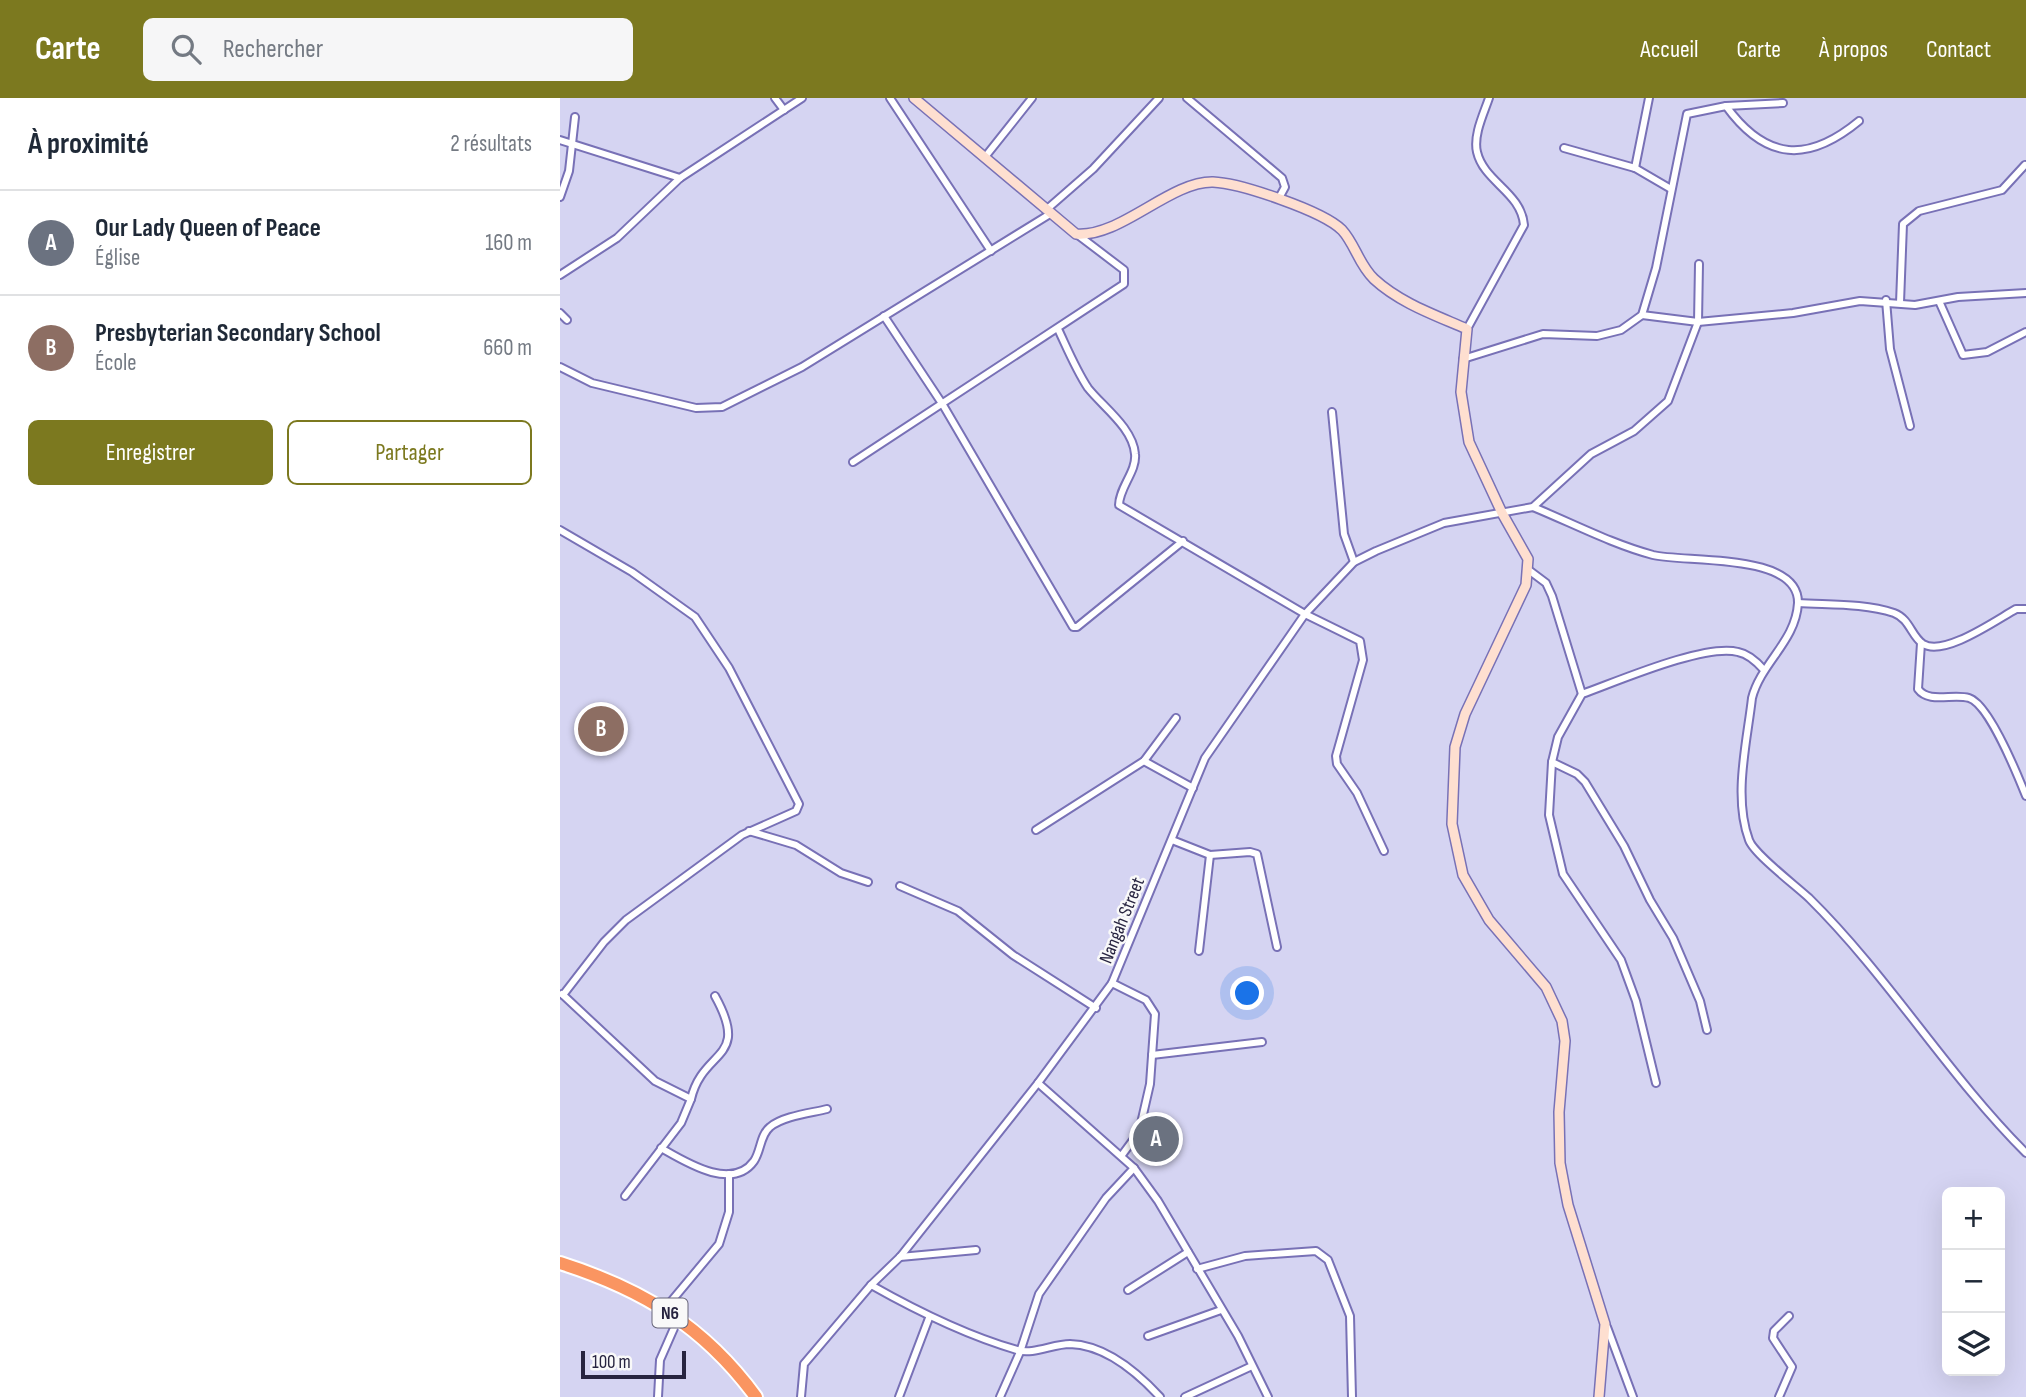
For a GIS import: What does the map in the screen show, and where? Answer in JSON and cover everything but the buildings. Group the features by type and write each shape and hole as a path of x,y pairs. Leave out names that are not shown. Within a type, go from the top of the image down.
{"highway":[{"name":"N6","path":"560,1263 633,1290 678,1319 726,1359 756,1397"}],"street":[{"path":"775,98 785,110"},
{"path":"560,275 617,238 680,178 802,98"},
{"path":"890,98 992,251"},
{"path":"853,462 1058,329 1124,284 1126,276 1124,270 1048,212 914,98"},
{"path":"985,157 1032,98"},
{"path":"560,367 592,383 696,408 722,407 802,367 992,251 1048,212 1100,162 1159,98"},
{"path":"1187,98 1282,178 1285,187 1279,198"},
{"path":"1489,98 1482,116 1477,152 1484,165 1517,202 1524,225 1467,329 1462,359 1461,392 1469,442 1502,513 1523,547 1530,571 1526,585 1465,715 1455,747 1452,824 1462,876 1489,920 1546,987 1562,1021 1565,1041 1559,1112 1560,1163 1572,1219 1605,1324 1633,1397"},
{"path":"1635,168 1648,98"},
{"path":"1735,98 1737,107"},
{"path":"1462,359 1543,334 1597,336 1621,330 1642,315 1659,255 1687,114 1726,106 1783,103"},
{"path":"1726,106 1744,128 1778,149 1806,151 1825,146 1859,121"},
{"path":"560,197 573,145 575,117"},
{"path":"560,140 680,178"},
{"path":"1564,148 1635,168 1671,189"},
{"path":"1900,303 1903,224 1919,211 2002,190 2025,165"},
{"path":"1076,234 1102,232 1151,205 1215,182 1279,198 1335,225 1344,232 1364,268 1392,293 1467,329"},
{"path":"1699,264 1698,322 1668,401 1634,431 1591,454 1533,507 1650,554 1674,559 1740,562 1762,567 1787,579 1796,592 1798,603 1792,629 1756,682 1752,698 1741,801 1749,842 1756,853 1779,869 1860,952 1999,1126 2026,1153"},
{"path":"1642,315 1698,322 1793,313 1860,301 1886,300 1915,305 2026,293"},
{"path":"1886,300 1890,349 1910,426"},
{"path":"1939,301 1963,355 1987,352 2026,332"},
{"path":"560,313 567,320"},
{"path":"884,316 943,405 1073,627 1077,627 1183,541"},
{"path":"1058,329 1087,386 1133,446 1136,457 1119,496 1119,505 1305,614 1360,641 1364,650 1336,756 1370,816 1384,851"},
{"path":"1332,412 1343,534 1354,562"},
{"name":"Nangah Street","path":"801,1397 804,1364 871,1285 900,1257 1096,1008 1112,983 1211,749 1305,614 1354,562 1444,523 1476,515 1533,507"},
{"path":"560,530 683,606 715,645 799,804 796,811 749,831 626,920 561,994 655,1081 691,1099"},
{"path":"1530,571 1546,583 1552,596 1582,695"},
{"path":"1798,603 1858,606 1898,614 1909,623 1921,643 1918,689 1929,696 1964,697 1978,703 2015,769 2026,796"},
{"path":"1921,643 1942,648 2016,609 2026,609"},
{"path":"1656,1083 1636,1001 1621,960 1563,874 1549,815 1552,762 1558,737 1582,695 1706,653 1740,652 1754,659 1764,670"},
{"path":"1036,830 1144,761 1176,718"},
{"path":"1144,761 1193,788"},
{"path":"1552,762 1577,774 1585,782 1624,846 1688,968 1707,1030"},
{"path":"749,831 796,845 841,873 868,882"},
{"path":"1172,840 1210,855 1250,852 1257,855 1277,947"},
{"path":"1199,951 1210,855"},
{"path":"900,886 958,911 1013,955 1096,1008"},
{"path":"1112,983 1152,1005 1155,1014 1150,1084 1139,1132 1122,1155"},
{"path":"625,1196 681,1123 700,1076 724,1052 729,1041 727,1017 715,996"},
{"path":"1152,1055 1262,1042"},
{"path":"1038,1083 1135,1168 1238,1336 1268,1397"},
{"path":"660,1148 702,1168 729,1174 749,1166 772,1125 827,1108"},
{"path":"1000,1397 1020,1352 1039,1294 1106,1198 1135,1168"},
{"path":"664,1310 719,1244 729,1212 729,1174"},
{"path":"900,1257 976,1250"},
{"path":"1197,1269 1245,1256 1316,1251 1322,1254 1328,1260 1350,1316 1352,1397"},
{"path":"1128,1290 1188,1252"},
{"path":"871,1285 929,1318 1020,1352 1070,1344 1092,1349 1121,1361 1160,1397"},
{"path":"1148,1336 1221,1310"},
{"path":"1779,1397 1792,1367 1773,1338 1774,1331 1789,1316"},
{"path":"899,1397 929,1318"},
{"path":"658,1397 660,1360 678,1319"},
{"path":"1599,1397 1605,1324"},
{"path":"1604,1356 1619,1355"},
{"path":"1185,1397 1252,1366"}],"place":[{"name":"Presbyterian Secondary School","path":"601,729"},
{"name":"Our Lady Queen of Peace","path":"1156,1139"}]}
